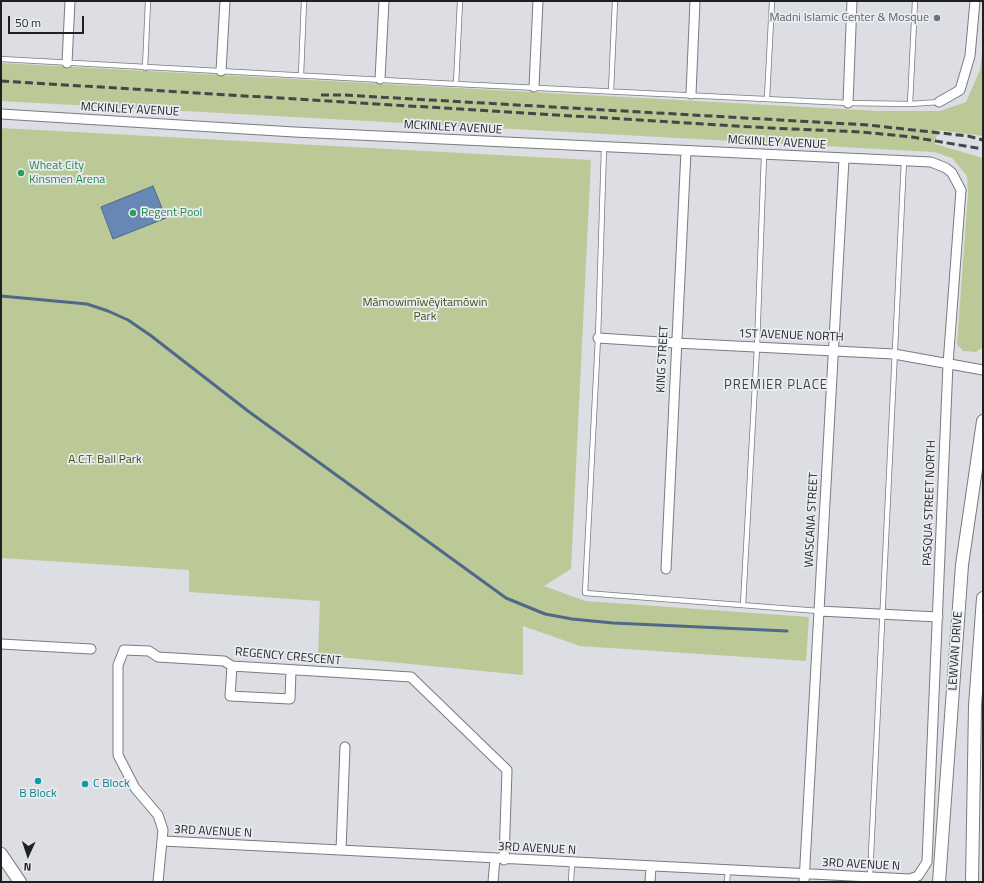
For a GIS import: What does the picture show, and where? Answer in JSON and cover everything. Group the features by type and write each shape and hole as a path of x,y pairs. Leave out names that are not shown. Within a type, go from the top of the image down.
{"main road":[{"name":"LEWVAN DRIVE","path":"939,882 962,565 983,421"},
{"name":"LEWVAN DRIVE","path":"972,882 975,706 983,598"},
{"path":"1,854 14,871 20,882"}],"street":[{"path":"67,63 70,1"},
{"path":"221,71 225,1"},
{"path":"380,79 384,1"},
{"path":"534,87 538,1"},
{"path":"691,94 695,1"},
{"path":"848,102 852,1"},
{"path":"939,102 960,90 970,56 974,1"},
{"name":"MCKINLEY AVENUE","path":"1,114 294,132 844,159 904,160"},
{"name":"KING STREET","path":"666,569 686,151"},
{"name":"WASCANA STREET","path":"804,878 844,159"},
{"name":"PASQUA STREET NORTH","path":"904,160 931,162 946,168 952,173 961,190 948,364 927,862 918,876 910,879"},
{"name":"1ST AVENUE NORTH","path":"598,338 894,354 983,370"},
{"path":"819,611 938,617"},
{"path":"1,644 91,649"},
{"name":"REGENCY CRESCENT","path":"163,841 163,830 158,815 136,788 118,755 118,665 124,650 149,651 158,657 224,661 232,666 411,677 507,770 499,859 494,882"},
{"path":"232,666 230,696 290,699 291,670"},
{"path":"341,850 345,747"},
{"path":"158,882 160,846 163,841"},
{"name":"3RD AVENUE N","path":"163,841 728,870 804,878 870,876 910,879"},
{"path":"650,882 651,867"}],"lane":[{"path":"145,68 148,1"},
{"path":"301,75 304,1"},
{"path":"456,84 460,1"},
{"path":"611,91 615,1"},
{"path":"767,98 772,1"},
{"path":"910,104 915,1"},
{"path":"1,59 456,84 848,102 910,104 939,102"},
{"path":"604,147 598,338 585,593 819,611"},
{"path":"743,605 757,347 764,155"},
{"path":"870,876 904,160"},
{"path":"571,882 572,863"},
{"path":"727,882 728,870"}],"green space":[{"path":"983,44 983,136 938,130 935,144 983,158 983,347 976,352 963,351 957,344 968,194 967,176 952,158 934,152 1,101 1,63 879,111 940,111 966,102 980,70"},
{"path":"1,128 591,160 571,569 544,586 585,601 809,617 806,661 580,646 523,626 523,675 318,655 320,601 189,592 189,570 1,558"}],"water":[{"name":"Regent Pool","path":"153,186 166,218 113,239 101,207"}],"waterway":[{"path":"1,296 87,304 128,320 150,335 248,411 506,598 545,614 572,619 613,623 787,631"}],"railway":[{"path":"1,81 770,128 862,132 912,137 983,149"},
{"path":"321,95 343,95 868,125 968,136 983,140"}],"place":[{"name":"Madni Islamic Center & Mosque","path":"937,18"},
{"name":"Wheat City Kinsmen Arena","path":"21,173"},
{"name":"Regent Pool","path":"133,213"},
{"name":"B Block","path":"38,781"},
{"name":"C Block","path":"85,784"}],"district":[{"name":"PREMIER PLACE","path":"776,386"}],"park label":[{"name":"Māmowimīwēyitamōwin Park","path":"425,310"},
{"name":"A.C.T. Ball Park","path":"105,460"}]}
